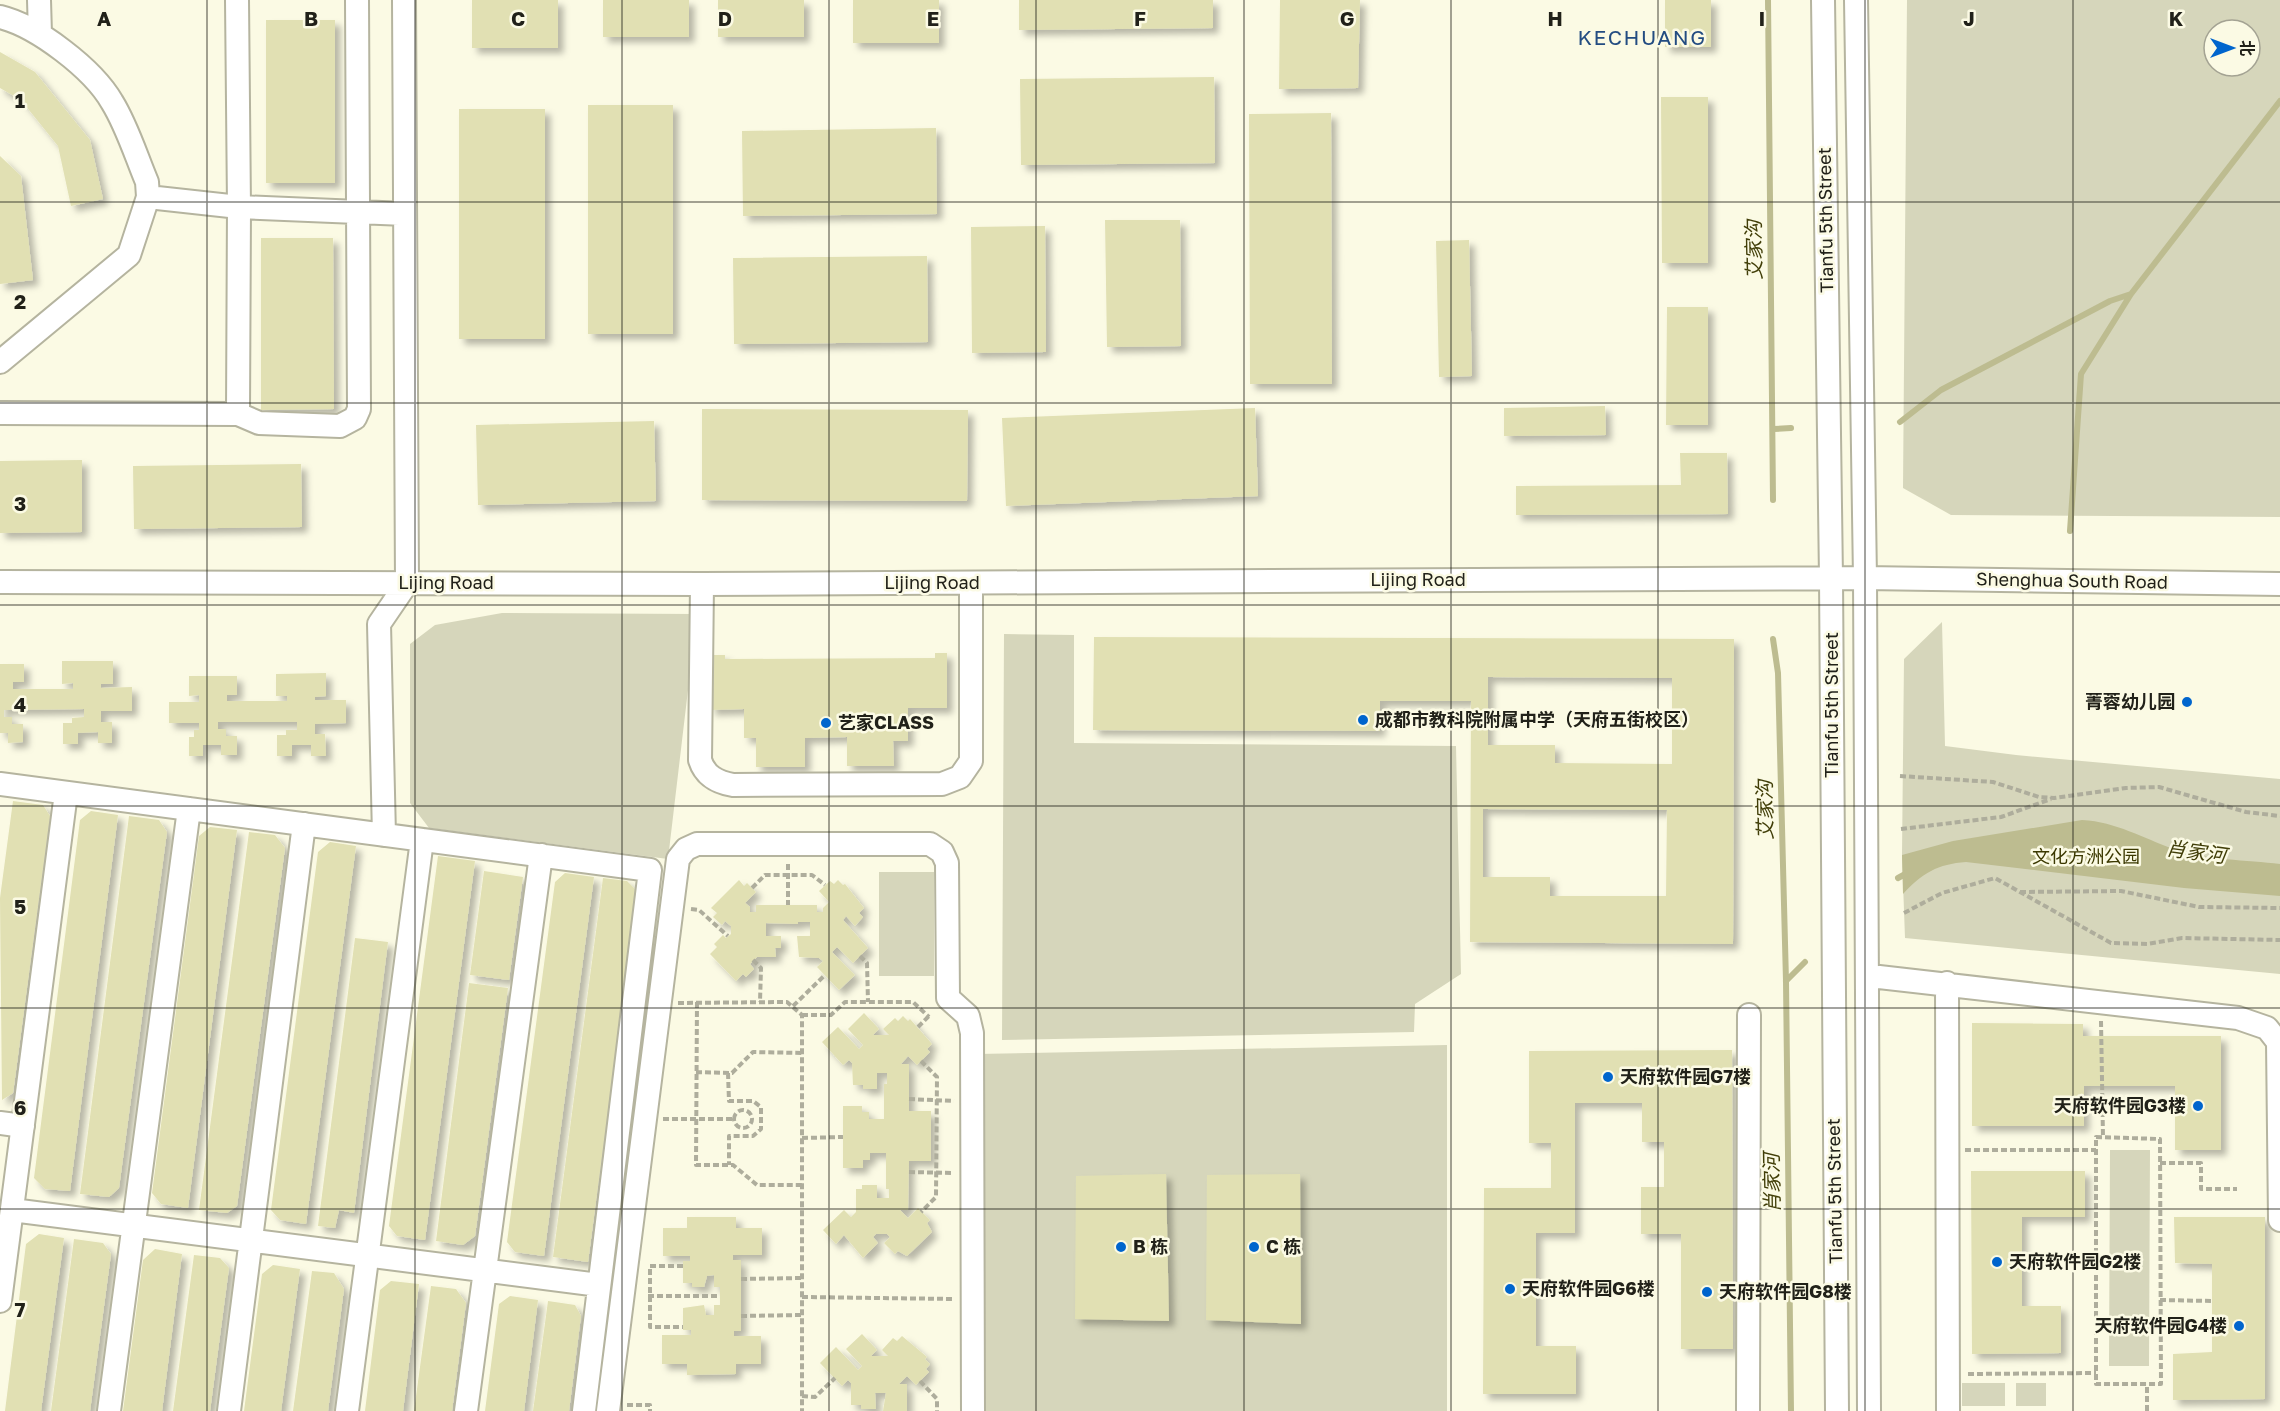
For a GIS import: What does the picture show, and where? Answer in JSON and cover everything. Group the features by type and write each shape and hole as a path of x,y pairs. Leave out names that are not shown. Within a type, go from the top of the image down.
{"street":[{"path":"39,0 40,34"},
{"path":"237,0 240,207 238,414"},
{"path":"0,412 238,414 259,423 340,426 355,418 360,409 357,0"},
{"path":"384,834 379,624 407,583 404,0"},
{"name":"Tianfu 5th Street","path":"1823,0 1831,578 1837,1411"},
{"name":"Tianfu 5th Street","path":"1856,0 1864,578 1869,1411"},
{"path":"0,17 40,34 83,69 112,101 147,182 148,197 129,255 0,362"},
{"path":"148,197 240,207 405,214"},
{"name":"Lijing Road","path":"0,582 702,584 1864,578"},
{"name":"Shenghua South Road","path":"1864,578 2280,584"},
{"path":"702,584 700,760 707,774 722,783 733,785 951,782 967,771 971,761 971,583"},
{"path":"0,784 650,870 584,1411"},
{"path":"1,1292 66,793"},
{"path":"109,1411 189,809"},
{"path":"229,1411 304,824"},
{"path":"347,1411 422,840"},
{"path":"609,1408 678,860 686,849 697,844 930,844 942,852 947,863 948,998 968,1016 972,1033 973,1411"},
{"path":"466,1411 541,855"},
{"path":"1879,977 1947,983 2247,1020 2267,1028 2278,1042 2280,1220"},
{"path":"1947,983 1948,1411"},
{"path":"1748,1411 1749,1015"},
{"path":"0,1123 23,1126"},
{"path":"12,1210 599,1285"}],"path":[{"path":"1900,776 1993,782 2039,797 2054,798 2126,788 2159,787 2246,812 2280,816"},
{"path":"1902,829 2001,817 2054,798"},
{"path":"788,844 788,905"},
{"path":"752,888 765,875 812,875 825,885"},
{"path":"1904,913 1942,893 1995,878 2111,943 2147,944 2182,938 2280,940"},
{"path":"2020,892 2121,891 2199,908 2280,908"},
{"path":"672,907 699,910 728,936"},
{"path":"860,956 867,963 868,1002"},
{"path":"753,960 761,968 760,1002"},
{"path":"793,1007 825,975"},
{"path":"697,1002 696,1165 733,1165 757,1185 802,1185"},
{"path":"660,1003 787,1002 802,1015 831,1015 844,1002 914,1002 929,1017"},
{"path":"2101,1002 2103,1137"},
{"path":"802,1015 802,1411"},
{"path":"696,1072 732,1073 753,1052 802,1053"},
{"path":"921,1061 937,1077 936,1197 921,1212"},
{"path":"728,1073 729,1101 753,1101 761,1107 761,1129 753,1136 729,1136 729,1165"},
{"path":"909,1100 937,1099 973,1103"},
{"path":"743,1101 743,1109"},
{"path":"743,1109 751,1113 752,1119 750,1125 743,1128 737,1125 734,1119 737,1112 743,1109"},
{"path":"645,1119 734,1119"},
{"path":"752,1119 761,1119"},
{"path":"743,1128 743,1136"},
{"path":"802,1138 843,1137"},
{"path":"2096,1137 2160,1138 2161,1384 2096,1384 2096,1150 2096,1137"},
{"path":"1947,1150 2096,1150"},
{"path":"2160,1163 2201,1163 2201,1189 2237,1189"},
{"path":"909,1172 972,1173"},
{"path":"682,1266 650,1266 650,1327 683,1326"},
{"path":"741,1279 802,1278"},
{"path":"623,1297 720,1296"},
{"path":"802,1298 973,1299"},
{"path":"2160,1300 2212,1301"},
{"path":"741,1316 802,1315"},
{"path":"1948,1374 2096,1373"},
{"path":"802,1396 815,1397 835,1378"},
{"path":"920,1381 937,1399 937,1411"},
{"path":"2147,1384 2147,1411"},
{"path":"609,1408 650,1405 650,1411"}],"green space":[{"path":"1907,0 2280,0 2280,517 1951,515 1903,488"},
{"path":"502,613 697,614 668,859 429,828 410,803 410,644 435,625"},
{"name":"文化方洲公园","path":"1942,622 1945,746 2016,755 2280,779 2280,974 1905,938 1902,855 1904,659"},
{"path":"1004,634 1074,635 1074,743 1456,746 1461,974 1415,1004 1414,1032 1002,1040"},
{"path":"879,872 934,872 934,976 879,976"},
{"path":"1447,1045 1447,1411 984,1411 977,1054"},
{"path":"2110,1150 2150,1150 2149,1366 2109,1366"},
{"path":"1962,1383 2005,1383 2005,1406 1962,1406"},
{"path":"2016,1383 2046,1383 2046,1406 2016,1406"}],"shaded area":[{"path":"2082,820 2118,827 2186,853 2212,858 2280,864 2280,896 2184,888 1966,862 1939,867 1931,871 1917,880 1903,894 1902,855 1953,841"}],"building":[{"path":"472,0 558,0 558,48 472,48"},
{"path":"603,0 689,0 689,37 603,37"},
{"path":"718,0 804,0 804,37 718,37"},
{"path":"853,0 939,0 939,43 853,43"},
{"path":"1019,0 1213,0 1213,28 1019,30"},
{"path":"1280,0 1360,0 1358,88 1279,89"},
{"path":"1665,0 1711,0 1711,47 1665,47"},
{"path":"266,20 335,20 335,183 266,183"},
{"path":"0,52 35,72 90,140 103,199 71,206 58,146 21,100 0,88"},
{"path":"1214,77 1215,163 1021,165 1020,79"},
{"path":"1661,97 1708,97 1708,263 1662,263"},
{"path":"588,105 673,105 673,334 588,334"},
{"path":"459,109 545,109 545,339 459,339"},
{"path":"1331,113 1332,384 1250,384 1249,114"},
{"path":"936,128 937,214 743,216 742,131"},
{"path":"0,156 21,176 33,280 0,284"},
{"path":"1105,220 1180,220 1181,346 1107,347"},
{"path":"1045,226 1046,352 972,353 971,227"},
{"path":"261,238 333,238 334,409 261,410"},
{"path":"1469,240 1472,376 1439,377 1436,241"},
{"path":"927,256 928,342 734,344 733,258"},
{"path":"1667,307 1708,307 1708,425 1666,425"},
{"path":"1605,406 1606,435 1504,436 1504,408"},
{"path":"1255,408 1258,496 1006,506 1002,418"},
{"path":"702,409 968,410 967,501 702,500"},
{"path":"654,421 656,501 478,505 476,425"},
{"path":"1680,453 1727,453 1728,514 1516,515 1516,486 1681,485"},
{"path":"82,460 82,532 0,533 0,461"},
{"path":"301,464 302,527 134,529 133,466"},
{"path":"1094,637 1734,639 1733,944 1470,942 1471,701 1380,701 1380,731 1093,730","holes":["1488,677 1672,678 1672,764 1555,763 1555,745 1488,745","1483,809 1667,810 1666,896 1550,896 1550,877 1483,877"]},
{"path":"935,653 947,653 947,708 908,708 908,741 893,741 894,766 847,766 847,737 805,738 805,767 756,767 756,738 744,738 744,709 710,710 710,655 725,655 725,659 935,658"},
{"path":"62,661 113,661 113,684 101,684 101,688 132,687 132,711 101,711 101,722 112,722 112,743 98,743 98,732 78,733 78,744 63,744 63,723 72,723 72,718 84,717 84,709 4,710 4,717 12,717 12,724 23,724 23,742 8,743 8,733 0,733 0,664 24,664 24,682 13,682 13,689 73,689 73,683 62,684"},
{"path":"326,673 326,696 315,697 315,700 346,700 346,723 315,724 315,734 325,734 326,756 311,756 311,745 292,745 292,756 277,756 277,735 286,735 286,730 297,730 297,722 218,722 218,729 226,729 226,736 237,736 237,755 221,755 221,745 203,745 203,756 189,756 189,737 194,737 194,730 199,730 199,723 169,723 169,702 199,702 199,695 189,696 189,676 237,676 237,695 227,695 227,701 287,701 287,696 276,696 276,674"},
{"path":"13,801 43,805 50,816 13,1093 2,1100 0,898"},
{"path":"91,811 118,815 70,1191 45,1189 34,1178 80,820"},
{"path":"129,816 159,820 167,832 119,1188 109,1197 80,1194"},
{"path":"210,827 237,830 188,1208 161,1204 152,1193 199,836"},
{"path":"249,832 275,835 285,848 237,1206 227,1213 199,1210"},
{"path":"330,842 356,846 306,1224 280,1220 271,1210 318,852"},
{"path":"438,856 475,861 425,1240 397,1236 389,1226"},
{"path":"484,871 523,877 509,980 470,975"},
{"path":"565,873 594,877 544,1256 515,1252 507,1242 555,882"},
{"path":"603,878 627,881 637,891 588,1262 553,1257"},
{"path":"739,880 744,886 747,883 756,892 745,903 750,907 750,912 756,912 756,905 817,905 817,912 823,912 823,908 829,902 819,891 830,881 834,884 838,880 843,885 845,884 864,908 859,913 863,917 855,926 846,916 843,920 868,948 853,963 837,947 832,952 855,975 839,990 817,967 823,961 819,958 799,957 797,936 810,936 810,922 766,923 766,936 781,936 781,948 775,948 776,957 757,957 750,964 754,969 746,977 743,974 736,981 710,954 717,947 714,944 723,935 726,938 731,934 731,926 725,921 722,925 713,917 717,913 711,908"},
{"path":"355,938 388,942 354,1213 339,1210 335,1228 318,1226"},
{"path":"469,983 508,988 475,1236 463,1245 436,1241"},
{"path":"864,1013 879,1029 873,1035 889,1035 883,1029 895,1018 898,1021 903,1016 908,1021 910,1019 932,1044 927,1049 930,1052 917,1065 908,1056 901,1064 909,1064 909,1111 931,1111 931,1161 909,1161 908,1210 900,1210 908,1218 918,1208 930,1220 927,1223 932,1232 907,1256 898,1251 895,1254 884,1243 890,1237 887,1234 876,1234 873,1237 878,1243 863,1258 844,1235 836,1244 823,1230 844,1210 851,1217 856,1212 856,1189 862,1189 862,1185 877,1185 877,1198 889,1198 889,1189 886,1189 886,1153 870,1153 870,1160 863,1160 863,1168 843,1168 843,1106 862,1106 862,1112 869,1112 869,1119 884,1119 884,1084 887,1084 887,1073 877,1073 877,1089 863,1089 863,1085 853,1085 852,1063 849,1060 843,1065 822,1042 838,1027 859,1049 863,1045 848,1029"},
{"name":"天府软件园G3楼","path":"1972,1023 2083,1024 2083,1036 2221,1036 2221,1150 2175,1150 2175,1086 2084,1086 2084,1126 1972,1126"},
{"path":"1732,1050 1733,1349 1681,1349 1681,1234 1641,1234 1641,1187 1664,1187 1664,1142 1642,1142 1642,1103 1575,1103 1575,1233 1536,1233 1536,1346 1576,1346 1576,1394 1483,1394 1484,1188 1551,1188 1551,1143 1529,1143 1529,1051"},
{"name":"天府软件园G2楼","path":"1971,1171 2085,1171 2085,1217 2022,1217 2022,1306 2061,1306 2061,1353 1972,1354"},
{"name":"B 栋","path":"1166,1174 1169,1321 1075,1319 1076,1176"},
{"name":"C 栋","path":"1300,1174 1301,1324 1206,1320 1207,1175"},
{"path":"687,1217 736,1217 736,1228 762,1228 762,1255 733,1255 733,1260 741,1260 741,1331 734,1331 734,1336 761,1336 761,1364 736,1364 736,1374 687,1375 687,1364 662,1364 662,1335 691,1335 691,1330 683,1330 683,1308 704,1305 706,1315 714,1315 714,1305 720,1305 720,1287 714,1287 714,1275 707,1276 704,1287 692,1287 692,1283 683,1283 683,1261 690,1261 690,1256 663,1256 663,1228 687,1228"},
{"name":"天府软件园G4楼","path":"2174,1217 2265,1217 2265,1399 2173,1400 2173,1354 2212,1352 2212,1264 2175,1263"},
{"path":"39,1234 64,1238 41,1411 5,1411 26,1244"},
{"path":"74,1239 103,1243 111,1254 90,1411 51,1411"},
{"path":"155,1249 182,1254 162,1411 123,1411 143,1260"},
{"path":"194,1255 220,1258 229,1268 210,1411 173,1411"},
{"path":"273,1265 300,1269 281,1411 244,1411 262,1274"},
{"path":"312,1271 334,1273 344,1289 328,1411 293,1411"},
{"path":"391,1281 419,1284 403,1411 365,1411 380,1290"},
{"path":"431,1286 456,1289 466,1303 452,1411 414,1411"},
{"path":"510,1296 538,1300 524,1411 485,1411 499,1304"},
{"path":"548,1301 575,1305 581,1316 569,1411 533,1411"},
{"path":"862,1334 877,1350 871,1356 888,1356 882,1350 893,1338 897,1341 902,1336 927,1357 925,1359 930,1364 926,1369 929,1372 916,1385 907,1376 899,1384 907,1384 907,1411 883,1411 886,1393 875,1393 876,1409 861,1409 861,1405 851,1405 851,1383 848,1380 842,1386 820,1363 836,1347 858,1370 862,1366 846,1349"}],"waterway":[{"name":"艾家沟","path":"1768,0 1773,500"},
{"path":"2070,531 2081,374 2131,294 2280,101"},
{"path":"1900,422 1941,390 2110,301 2131,294"},
{"path":"1774,429 1791,428"},
{"name":"肖家河","path":"1773,639 1778,673 1786,981 1791,1411"},
{"name":"肖家河","path":"1898,878 1909,872"},
{"name":"肖家河","path":"1786,981 1805,962"}],"place":[{"name":"菁蓉幼儿园","path":"2187,702"},
{"name":"成都市教科院附属中学（天府五街校区）","path":"1363,720"},
{"name":"艺家CLASS","path":"826,723"},
{"name":"天府软件园G7楼","path":"1608,1077"},
{"name":"天府软件园G3楼","path":"2198,1106"},
{"name":"B 栋","path":"1121,1247"},
{"name":"C 栋","path":"1254,1247"},
{"name":"天府软件园G2楼","path":"1997,1262"},
{"name":"天府软件园G6楼","path":"1510,1289"},
{"name":"天府软件园G8楼","path":"1707,1292"},
{"name":"天府软件园G4楼","path":"2239,1326"}],"district":[{"name":"KECHUANG","path":"1642,38"}]}
